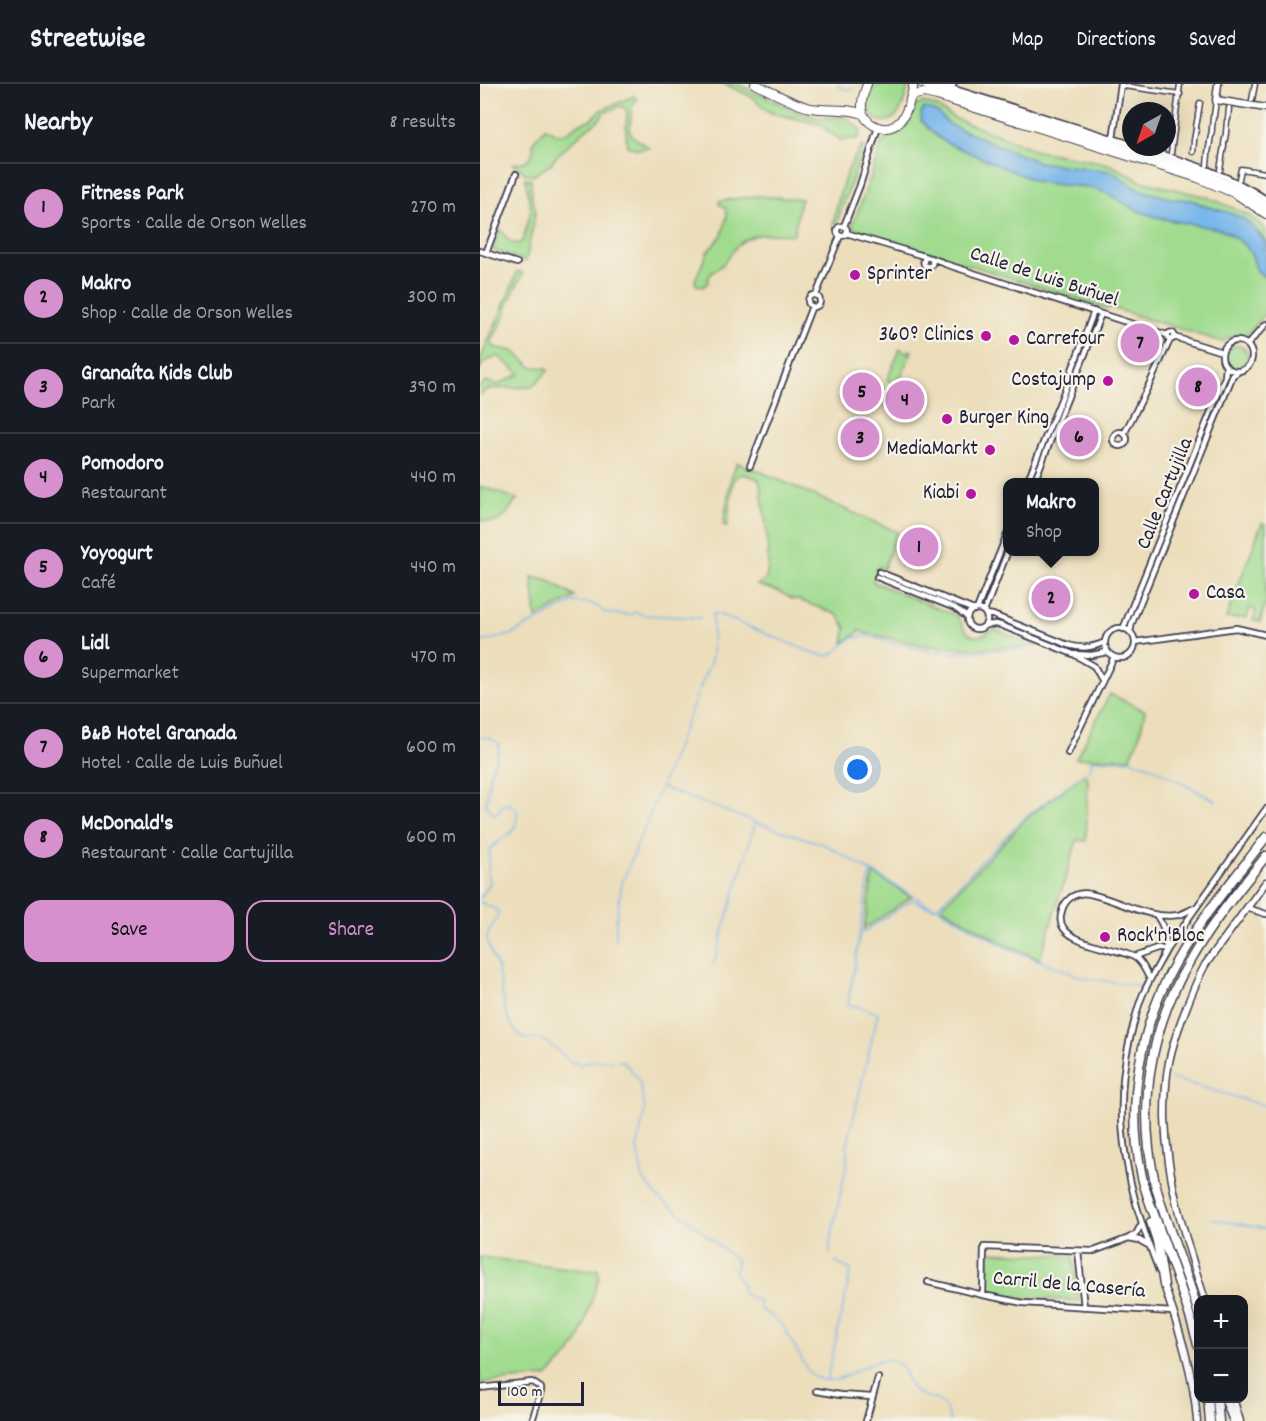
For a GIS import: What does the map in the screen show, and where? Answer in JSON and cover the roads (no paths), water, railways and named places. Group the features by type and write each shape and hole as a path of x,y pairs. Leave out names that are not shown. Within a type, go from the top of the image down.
{"highway":[{"path":"1194,1332 1142,1177 1137,1145 1135,1102 1140,1059 1152,1015 1166,980 1187,944 1222,893 1266,837"},
{"path":"1194,1300 1165,1216 1150,1154 1147,1104 1151,1064 1166,1007 1186,967 1216,921 1266,856"},
{"path":"1151,1207 1150,1220 1157,1241 1164,1285"},
{"path":"1208,1403 1210,1421"},
{"path":"1217,1403 1219,1421"},
{"path":"1227,1403 1233,1421"}],"main road":[{"path":"755,84 797,104 849,110 863,114"},
{"path":"867,84 861,106 863,114 872,124 886,128 899,123 904,115 913,84"},
{"path":"923,84 1199,172 1235,187 1266,206"},
{"path":"911,96 924,93 937,96 1198,178 1236,195 1266,214"}],"street":[{"path":"938,84 1122,142"},
{"path":"1176,120 1180,84"},
{"path":"1207,165 1218,84"},
{"path":"1252,100 1255,84"},
{"path":"1113,139 1123,85 1180,94"},
{"path":"1216,100 1266,108"},
{"path":"1191,160 1200,103"},
{"path":"1220,170 1229,108"},
{"path":"750,466 812,306 808,300 812,295 816,295 840,236 846,233 847,229 844,226 878,127"},
{"path":"1168,156 1206,168 1238,182 1266,199"},
{"path":"1239,179 1241,169 1266,173"},
{"path":"516,174 483,252 517,263"},
{"path":"840,236 837,229 844,226"},
{"name":"Calle de Luis Buñuel","path":"846,233 1222,352"},
{"name":"Calle de Luis Buñuel","path":"927,259 926,266 945,264"},
{"path":"1029,478 1094,312"},
{"path":"1036,478 1101,314"},
{"path":"1247,345 1266,324"},
{"path":"1125,434 1170,337"},
{"path":"1240,341 1247,345 1251,351 1252,361 1246,369 1238,372 1229,370 1222,360 1224,348 1231,342 1240,341"},
{"name":"Calle Cartujilla","path":"1123,628 1225,377 1226,367"},
{"name":"Calle Cartujilla","path":"1130,632 1233,375 1238,372"},
{"path":"966,617 976,609 1003,544"},
{"path":"986,625 985,613 1006,556"},
{"path":"878,574 955,608 966,617 969,627 975,630 996,624 1073,654 1094,666 1102,680"},
{"path":"886,578 993,615 1077,648 1092,647 1105,642"},
{"path":"1123,628 1130,632 1135,642 1131,654 1125,658 1114,657 1107,652 1105,642 1112,630 1123,628"},
{"path":"1135,642 1236,628 1266,635"},
{"path":"1073,654 1092,655 1107,652"},
{"path":"1068,753 1114,657"},
{"path":"1197,1421 1189,1365 1130,1185 1124,1153 1122,1120 1124,1065 1134,1020 1150,979 1167,949 1266,809"},
{"path":"1204,1295 1172,1187 1166,1147 1168,1067 1175,1039 1199,976 1266,882"},
{"path":"1150,979 1144,966 1134,957 1076,938 1065,930 1060,919 1067,900 1087,893 1157,916 1179,915 1197,907"},
{"path":"1247,908 1266,914"},
{"path":"1157,916 1163,925 1167,949"},
{"path":"1134,957 1156,949 1167,949"},
{"path":"983,1296 984,1247 1094,1251 1129,1238 1142,1227"},
{"path":"1129,1238 1148,1245"},
{"path":"1078,1251 1084,1307"},
{"name":"Carril de la Casería","path":"928,1282 1023,1303 1173,1312"},
{"path":"866,1421 878,1378"},
{"path":"480,1388 532,1383 541,1388 532,1421"},
{"path":"816,1391 872,1397"},
{"path":"1235,1403 1240,1421"}],"water":[{"path":"924,108 938,113 950,125 1038,162 1110,171 1143,191 1173,199 1192,200 1242,218 1253,226 1266,243 1266,278 1257,269 1245,245 1228,233 1219,229 1147,214 1095,189 1035,181 947,143 921,121"}],"waterway":[{"path":"837,84 846,90 853,89"},
{"path":"480,642 510,635 573,602 590,603 605,613 630,615 636,612 642,615 701,618"},
{"path":"1030,649 949,653 922,650 866,636 850,639 827,656 813,653 718,614 713,614 712,657 661,787 755,822 826,845 1005,947 1084,978 1141,986"},
{"path":"480,737 490,738 499,744 490,773 486,805 493,814 497,813 503,805 510,804 517,810 513,830 490,849 488,872 490,883 480,898"},
{"path":"861,934 912,900 931,908 937,907 1024,818 1089,770 1091,760 1130,760 1150,766 1216,801"},
{"path":"616,940 616,921 622,883 661,787"},
{"path":"713,966 755,823"},
{"path":"830,1254 830,1243 847,1163 847,1146 878,1013 848,1004 870,872"},
{"path":"480,902 498,911 488,932 487,940 497,967 507,1016 517,1033 525,1039 542,1040 573,1062 581,1064 612,1061"},
{"path":"618,1061 623,1061 639,1080 645,1109 637,1148 643,1179 659,1198 737,1261 735,1273 745,1295 758,1300 761,1310 783,1326 808,1371 819,1379 830,1380 841,1378 875,1362 886,1360 896,1362 903,1368 913,1390 941,1403 950,1421"},
{"path":"1170,1078 1266,1106"},
{"path":"1213,1219 1266,1229"},
{"path":"827,1380 851,1270 835,1262"}],"place":[{"name":"Sprinter","path":"855,275"},
{"name":"360º Clinics","path":"986,336"},
{"name":"Carrefour","path":"1014,340"},
{"name":"B&B Hotel Granada","path":"1140,343"},
{"name":"Costajump","path":"1108,381"},
{"name":"McDonald's","path":"1198,387"},
{"name":"Yoyogurt","path":"862,392"},
{"name":"Pomodoro","path":"905,400"},
{"name":"Burger King","path":"947,419"},
{"name":"Lidl","path":"1079,437"},
{"name":"Granaíta Kids Club","path":"860,438"},
{"name":"MediaMarkt","path":"990,450"},
{"name":"Kiabi","path":"971,494"},
{"name":"Fitness Park","path":"919,547"},
{"name":"Casa","path":"1194,594"},
{"name":"Makro","path":"1051,598"},
{"name":"Rock'n'Bloc","path":"1105,937"}]}
